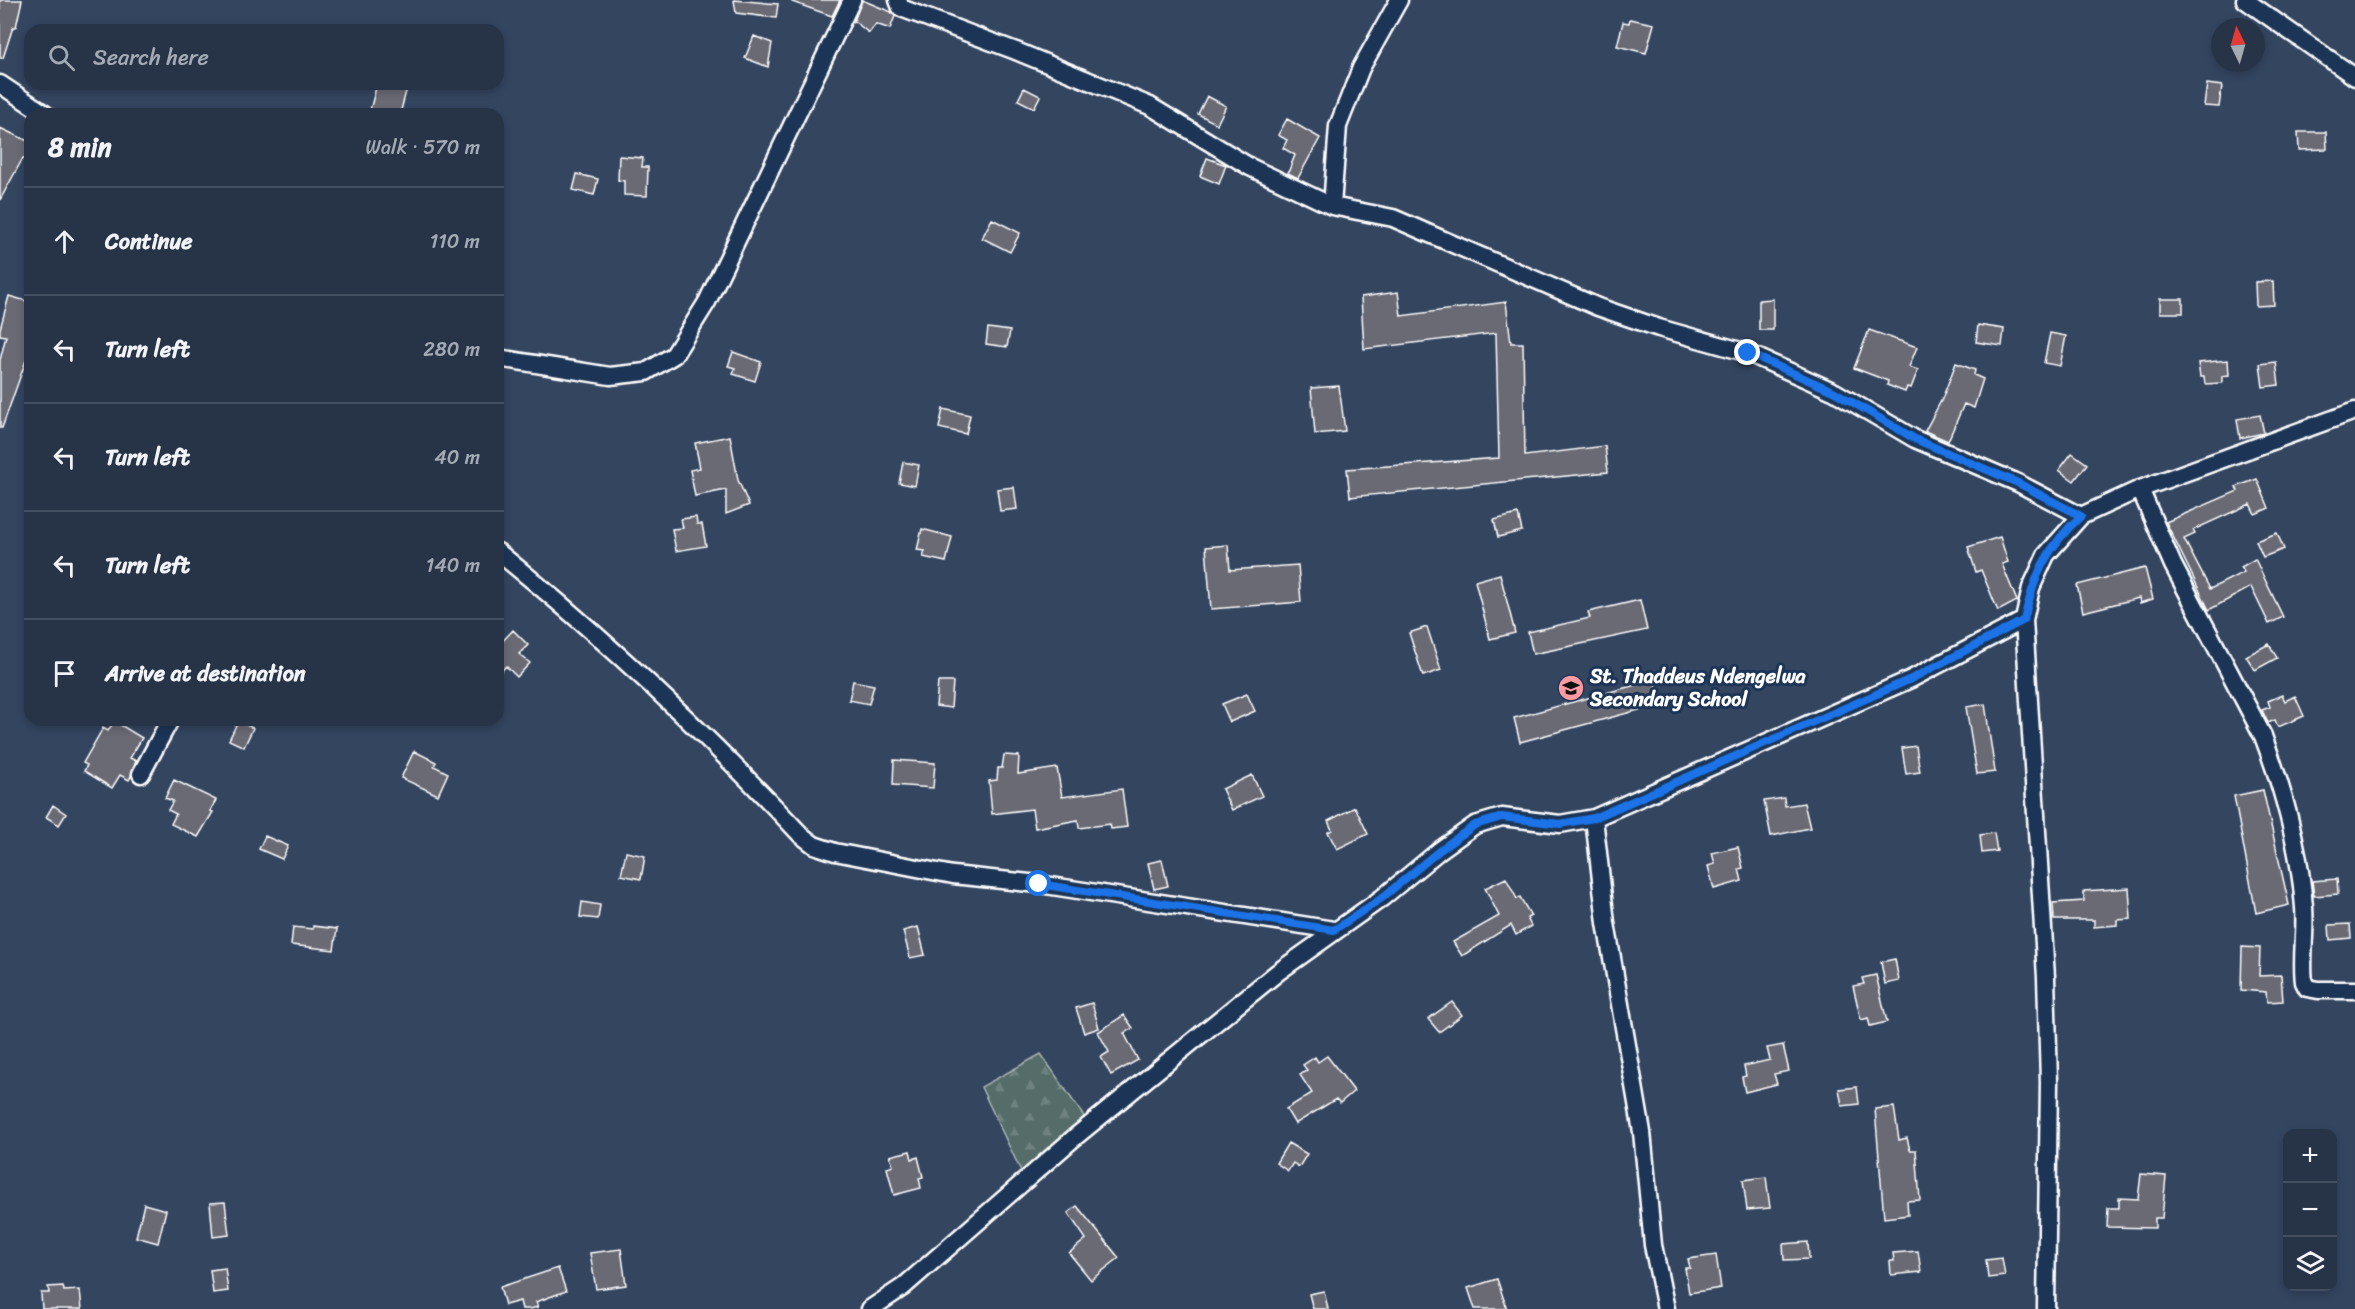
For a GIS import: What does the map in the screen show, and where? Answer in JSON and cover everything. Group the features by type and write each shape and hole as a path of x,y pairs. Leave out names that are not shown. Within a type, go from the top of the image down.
{"street":[{"path":"504,359 610,376 646,372 674,356 706,302 852,0"},
{"path":"1332,206 1338,126 1361,68 1399,0"},
{"path":"2245,0 2355,77"},
{"path":"901,3 1150,106 1250,167 1332,206 1393,218 1598,307 1659,328 1748,353 1835,392 1915,439 2018,483 2081,516"},
{"path":"0,84 36,108"},
{"path":"2046,1309 2049,1082 2046,977 2024,620 2031,588 2046,555 2081,516 2140,489 2355,411"},
{"path":"2140,489 2173,565 2263,736 2274,765 2296,857 2304,908 2304,982 2307,988 2318,990 2355,990"},
{"path":"504,557 558,601 646,681 814,845 866,859 953,875 1039,884 1334,930"},
{"path":"870,1309 903,1287 1074,1137 1278,972 1382,898 1440,850 1475,825 1502,817 1560,824 1594,818 1911,679 2024,620"},
{"path":"141,774 167,726"},
{"path":"1594,818 1606,923 1642,1132 1653,1245 1666,1309"}],"green space":[{"path":"1041,1054 1085,1118 1022,1173 981,1087"}],"building":[{"path":"0,0 22,0 16,27 13,27 3,58 0,58"},
{"path":"734,0 778,4 776,18 736,13"},
{"path":"792,0 840,0 832,16 792,2"},
{"path":"862,0 891,12 895,16 890,29 876,24 869,33 854,21"},
{"path":"1630,19 1654,24 1646,53 1617,46 1623,22 1629,23"},
{"path":"754,36 772,43 768,67 745,58"},
{"path":"2207,84 2222,86 2219,107 2204,106"},
{"path":"1024,88 1040,96 1034,108 1018,100"},
{"path":"375,90 406,90 402,108 371,108"},
{"path":"1207,96 1226,106 1217,124 1198,114"},
{"path":"1287,119 1320,138 1298,178 1288,173 1295,155 1283,148 1287,140 1278,135"},
{"path":"0,128 24,139 24,159 0,200"},
{"path":"2298,132 2326,132 2327,149 2299,150"},
{"path":"619,156 643,158 642,167 648,167 647,196 624,195 624,181 618,180"},
{"path":"1207,158 1226,165 1219,184 1200,176"},
{"path":"577,174 598,179 594,195 573,190"},
{"path":"992,219 1020,233 1010,252 982,238"},
{"path":"2273,281 2274,305 2256,306 2255,282"},
{"path":"1398,292 1401,316 1506,302 1511,343 1523,343 1525,456 1605,446 1608,472 1350,497 1347,469 1499,458 1496,333 1364,349 1361,297"},
{"path":"9,296 24,300 24,366 2,428 0,428 0,360 6,336 0,335"},
{"path":"1773,299 1773,330 1759,330 1759,300"},
{"path":"2160,299 2183,299 2183,313 2160,313"},
{"path":"1978,325 2004,329 2002,346 1976,342"},
{"path":"988,328 1010,331 1007,347 986,344"},
{"path":"1869,330 1917,347 1909,367 1918,370 1911,388 1907,387 1905,392 1887,385 1888,381 1854,368"},
{"path":"2050,333 2066,336 2060,366 2044,363"},
{"path":"733,352 761,362 755,381 733,374 735,368 728,366"},
{"path":"2228,360 2229,375 2222,376 2222,383 2205,384 2204,377 2200,377 2198,363"},
{"path":"2276,362 2279,385 2263,387 2260,364"},
{"path":"1956,363 1975,370 1974,375 1983,379 1974,408 1964,404 1948,441 1925,431 1942,399"},
{"path":"1339,386 1345,431 1315,434 1311,388"},
{"path":"943,409 970,415 966,434 939,428"},
{"path":"2260,415 2264,433 2240,438 2237,419"},
{"path":"730,436 738,480 749,505 726,514 726,490 695,496 690,470 700,468 695,443"},
{"path":"2072,453 2087,464 2074,481 2059,470"},
{"path":"903,462 919,465 915,486 899,483"},
{"path":"2257,479 2269,508 2255,514 2250,504 2193,530 2195,534 2184,539 2210,589 2244,572 2241,567 2255,559 2283,617 2269,624 2251,587 2209,610 2166,522 2238,491 2236,487"},
{"path":"1014,487 1017,509 1000,511 997,489"},
{"path":"1518,514 1522,531 1498,537 1494,520"},
{"path":"696,517 697,524 702,524 706,546 676,551 672,529 683,528 681,519"},
{"path":"922,529 952,537 946,562 923,557 925,551 917,550"},
{"path":"2277,533 2284,549 2263,557 2256,541"},
{"path":"2000,537 2008,562 2002,564 2017,601 1998,611 1981,570 1976,572 1968,547"},
{"path":"1228,545 1230,570 1298,565 1301,602 1211,609 1206,547"},
{"path":"2145,568 2153,599 2140,603 2139,598 2083,612 2077,585"},
{"path":"1500,574 1515,633 1490,639 1475,581"},
{"path":"1640,600 1647,630 1533,654 1528,632 1590,618 1588,612"},
{"path":"1427,627 1441,670 1423,676 1409,633"},
{"path":"513,630 528,645 519,654 530,663 517,677 506,666 504,668 504,640"},
{"path":"2269,644 2277,658 2255,670 2246,656"},
{"path":"1654,680 1661,704 1520,742 1514,718"},
{"path":"853,681 874,685 869,704 849,700"},
{"path":"938,682 953,682 951,708 936,706"},
{"path":"1247,694 1255,711 1230,722 1222,704"},
{"path":"2282,695 2285,701 2295,696 2304,716 2278,727 2275,720 2268,723 2262,710 2270,707 2268,701"},
{"path":"1985,704 1995,772 1977,774 1966,707"},
{"path":"111,726 122,726 142,738 130,758 136,761 129,780 120,775 112,788 84,771 87,765 83,763 103,728 108,731"},
{"path":"236,726 253,728 244,747 229,740"},
{"path":"1916,746 1920,772 1906,774 1902,748"},
{"path":"414,751 436,762 434,766 448,773 438,795 401,778"},
{"path":"1004,755 1019,756 1018,774 1057,768 1062,797 1122,789 1127,827 1111,829 1110,824 1079,828 1078,820 1035,828 1032,809 992,814 989,781 997,780 998,768 1002,768"},
{"path":"894,760 935,763 933,788 893,785"},
{"path":"1252,775 1262,796 1232,810 1222,789"},
{"path":"174,780 216,800 210,811 213,812 198,837 171,824 176,814 168,810 173,801 165,798"},
{"path":"2263,790 2289,905 2256,913 2234,796"},
{"path":"1784,798 1785,806 1804,803 1810,828 1771,836 1764,801"},
{"path":"53,805 66,814 59,825 46,817"},
{"path":"1355,807 1368,834 1337,849 1328,832 1332,830 1328,821"},
{"path":"1994,833 1997,851 1982,853 1980,835"},
{"path":"265,836 288,846 282,859 259,849"},
{"path":"1738,847 1743,868 1739,869 1742,881 1714,889 1708,866 1715,864 1712,853"},
{"path":"626,852 645,856 641,879 621,875"},
{"path":"1162,860 1168,886 1154,889 1148,863"},
{"path":"1506,878 1517,899 1520,897 1531,916 1527,918 1531,926 1516,935 1511,925 1462,956 1453,942 1499,916 1485,888"},
{"path":"2337,879 2338,894 2314,896 2312,881"},
{"path":"2129,888 2131,919 2117,920 2117,925 2094,927 2094,920 2054,920 2053,903 2084,901 2084,891"},
{"path":"582,902 600,905 598,919 580,917"},
{"path":"2350,924 2351,938 2330,940 2329,925"},
{"path":"313,926 337,929 334,950 291,945 293,927 313,929"},
{"path":"918,927 925,955 910,958 903,931"},
{"path":"2242,947 2260,948 2259,976 2281,975 2283,1001 2267,1002 2266,992 2241,990"},
{"path":"1895,959 1899,981 1885,984 1881,962"},
{"path":"1876,975 1887,1022 1870,1026 1868,1018 1861,1020 1853,986 1864,984 1862,978"},
{"path":"1452,1002 1462,1015 1439,1032 1428,1019"},
{"path":"1092,1003 1099,1028 1084,1033 1076,1008"},
{"path":"1124,1015 1133,1028 1124,1033 1138,1060 1111,1075 1101,1057 1109,1052 1098,1032"},
{"path":"1783,1045 1789,1071 1774,1074 1777,1084 1745,1092 1742,1077 1746,1076 1744,1066 1770,1060 1767,1048"},
{"path":"1327,1056 1354,1091 1340,1103 1336,1099 1295,1124 1286,1109 1312,1093 1300,1075 1307,1070 1303,1065 1315,1057 1318,1062"},
{"path":"1857,1087 1859,1104 1842,1106 1839,1089"},
{"path":"1894,1107 1899,1140 1907,1138 1910,1150 1916,1150 1920,1200 1907,1201 1908,1215 1884,1218 1875,1109"},
{"path":"1288,1143 1307,1154 1299,1167 1293,1163 1288,1171 1276,1163"},
{"path":"910,1151 912,1159 918,1157 923,1177 919,1178 921,1188 894,1195 887,1168 893,1166 890,1156"},
{"path":"2141,1174 2166,1176 2162,1218 2155,1218 2155,1228 2107,1227 2108,1208 2119,1208 2119,1198 2138,1199"},
{"path":"1766,1177 1770,1208 1747,1210 1743,1180"},
{"path":"225,1202 229,1235 213,1237 210,1203"},
{"path":"144,1204 166,1210 158,1243 136,1237"},
{"path":"1077,1206 1119,1258 1091,1280 1069,1253 1086,1239 1068,1213"},
{"path":"1808,1242 1809,1259 1784,1260 1783,1244"},
{"path":"621,1249 626,1285 596,1289 590,1253"},
{"path":"1918,1251 1921,1272 1891,1275 1890,1261 1894,1261 1893,1253"},
{"path":"1716,1255 1721,1288 1689,1293 1685,1268 1690,1268 1688,1259"},
{"path":"2002,1258 2005,1276 1988,1278 1986,1260"},
{"path":"225,1268 228,1291 213,1293 210,1270"},
{"path":"558,1268 566,1291 536,1302 538,1307 530,1309 522,1309 520,1301 505,1305 500,1287"},
{"path":"1497,1279 1507,1309 1475,1309 1468,1288"},
{"path":"63,1286 64,1291 80,1290 82,1309 42,1309 41,1293 49,1293 48,1287"},
{"path":"1324,1291 1328,1309 1313,1309 1309,1294"}],"place":[{"name":"St. Thaddeus Ndengelwa Secondary School","path":"1571,688"}],"route":[{"path":"1039,884 1334,930 1382,898 1440,850 1475,825 1502,817 1530,818 1560,824 1594,818 1911,679 2024,620 2031,588 2046,555 2068,527 2081,516 2018,483 1915,439 1835,392 1748,353"}]}
